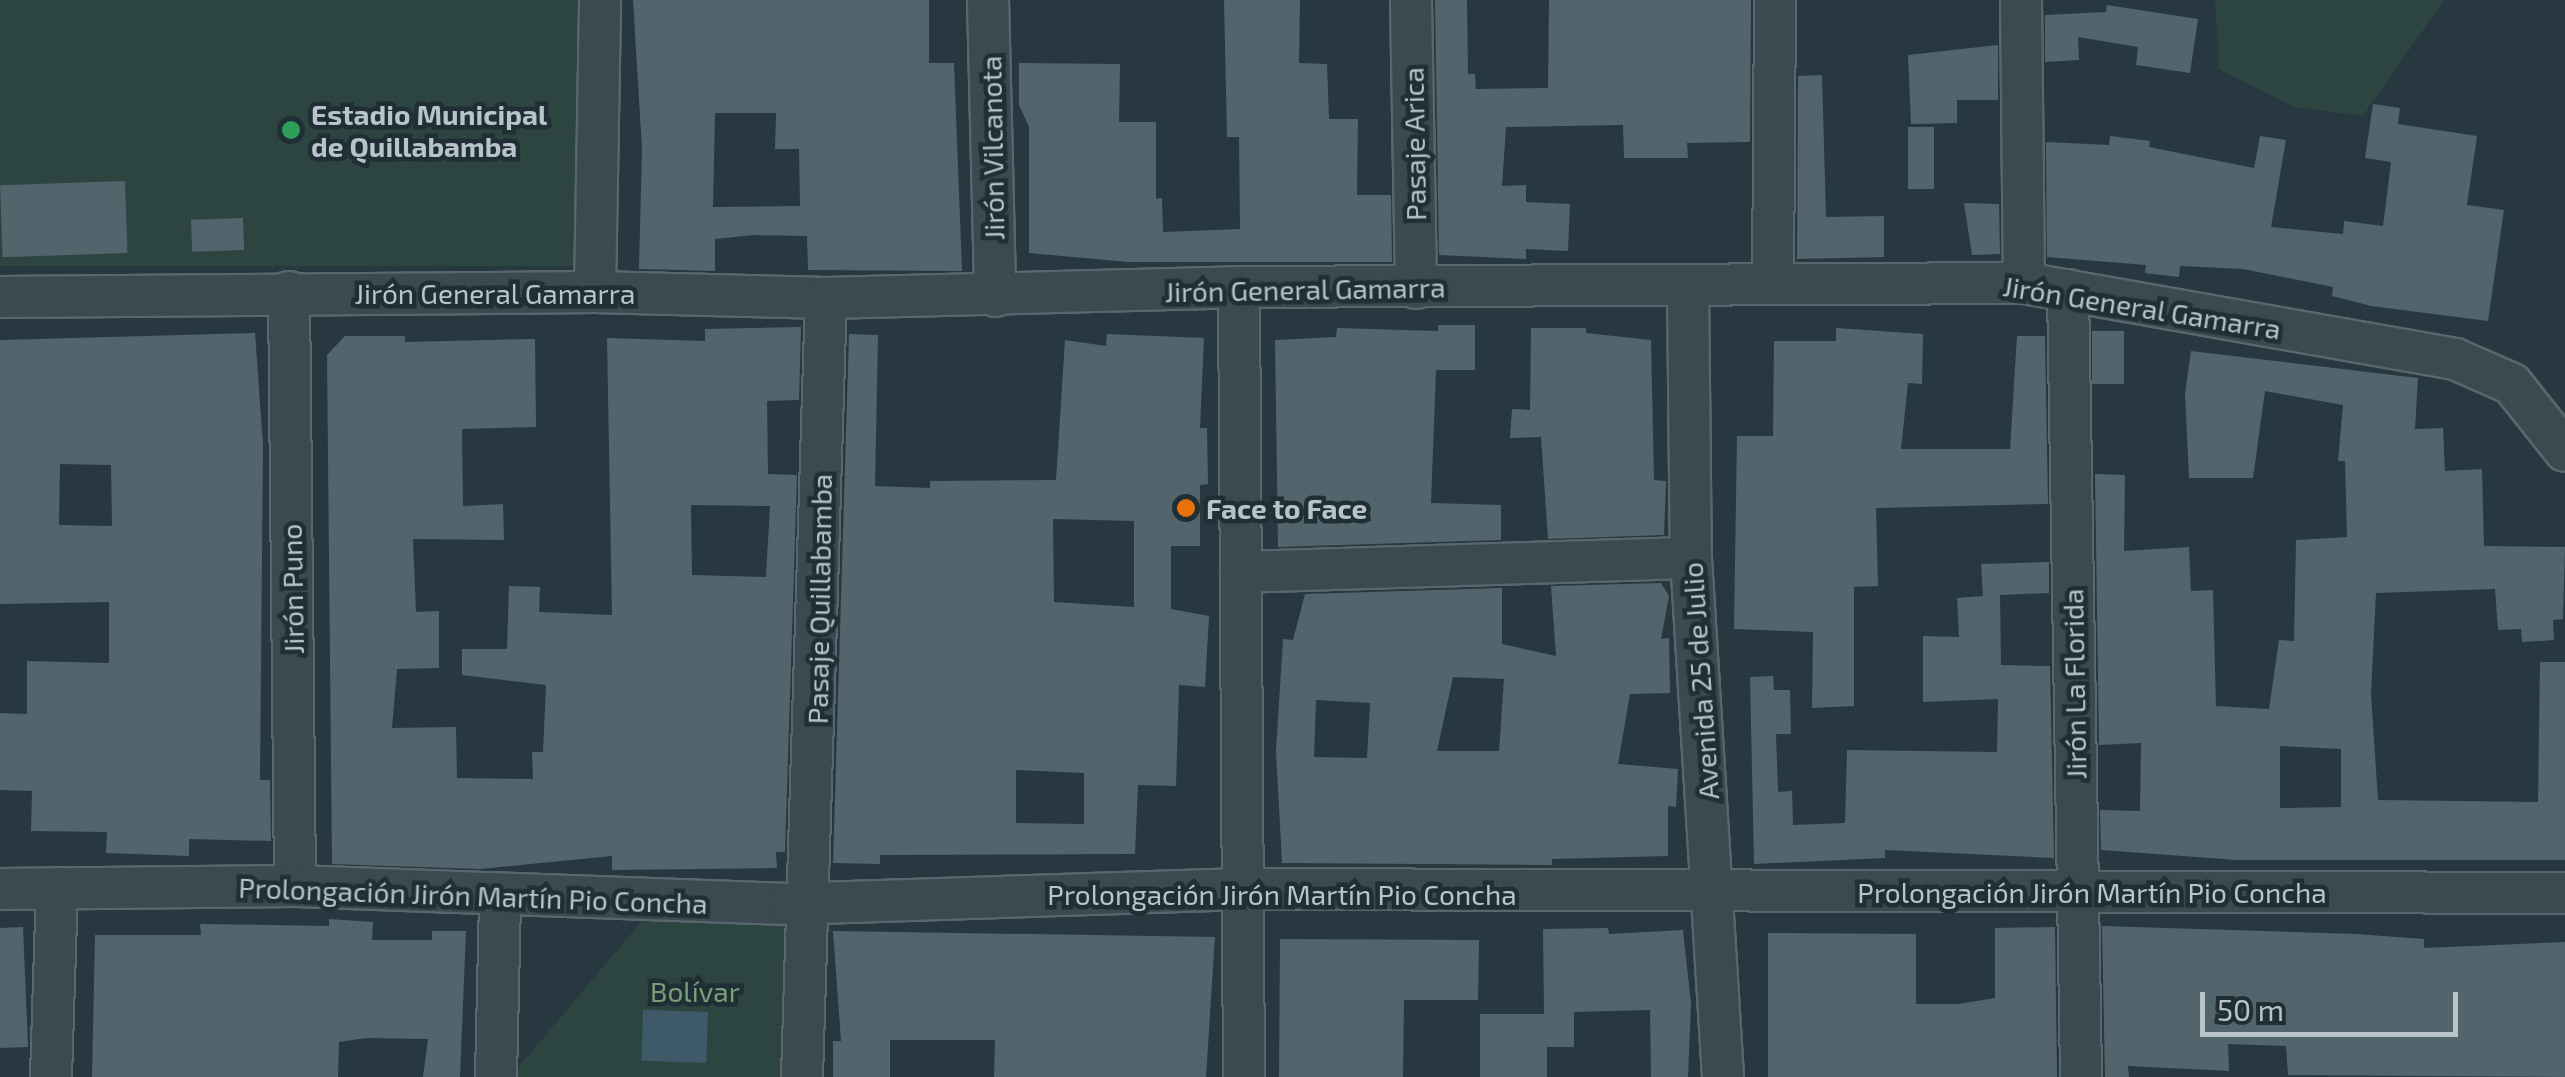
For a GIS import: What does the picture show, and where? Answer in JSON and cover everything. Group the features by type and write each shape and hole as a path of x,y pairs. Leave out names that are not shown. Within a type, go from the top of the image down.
{"street":[{"path":"595,292 600,0"},
{"name":"Jirón Vilcanota","path":"988,0 995,296"},
{"name":"Pasaje Arica","path":"1411,0 1416,288"},
{"path":"1772,284 1775,0"},
{"path":"2021,0 2024,283"},
{"name":"Jirón General Gamarra","path":"0,297 595,292 826,298 1239,287 2024,283 2456,359 2512,384 2565,451"},
{"name":"Avenida 25 de Julio","path":"1688,285 1692,558 1723,1077"},
{"path":"1239,287 1244,1077"},
{"name":"Jirón La Florida","path":"2068,290 2081,1077"},
{"name":"Jirón Puno","path":"288,292 295,886"},
{"name":"Pasaje Quillabamba","path":"802,1077 812,900 826,298"},
{"path":"1241,572 1692,558"},
{"name":"Prolongación Jirón Martín Pio Concha","path":"0,889 295,886 500,896 812,900 1243,890 1713,895 2077,890 2565,892"},
{"path":"52,1077 57,888"},
{"path":"496,1077 500,896"}],"green space":[{"name":"Estadio Municipal de Quillabamba","path":"0,0 581,0 581,266 0,266"},
{"path":"2215,0 2444,0 2363,116 2295,107 2219,69"},
{"name":"Bolívar","path":"657,903 788,904 785,1077 510,1077"}],"water":[{"path":"643,1010 708,1012 706,1063 641,1061"}],"building":[{"path":"633,0 929,0 929,63 954,63 962,271 808,270 807,236 754,235 715,239 715,271 639,269 642,149","holes":["715,113 776,113 775,149 799,149 800,206 713,207"]},
{"path":"1224,0 1300,0 1299,63 1327,64 1329,119 1358,119 1357,195 1391,195 1392,262 1128,262 1029,253 1029,127 1019,105 1019,63 1120,64 1119,122 1156,122 1156,199 1162,198 1163,232 1240,229 1239,137 1227,137"},
{"path":"1435,0 1467,0 1468,74 1475,74 1476,89 1548,88 1549,0 1751,0 1750,142 1687,143 1688,158 1624,158 1623,125 1506,127 1502,186 1526,185 1526,202 1570,204 1568,251 1526,249 1526,259 1439,255"},
{"path":"2107,5 2198,19 2190,73 2136,65 2138,47 2078,37 2079,60 2045,62 2045,15 2106,12"},
{"path":"1998,45 1998,100 1957,100 1957,123 1911,124 1908,55"},
{"path":"1822,75 1826,217 1884,216 1884,257 1797,259 1798,76"},
{"path":"2373,104 2400,108 2398,124 2477,136 2467,205 2504,210 2488,321 2371,306 2332,296 2333,287 2243,269 2180,266 2179,277 2145,273 2146,265 2047,257 2046,142 2109,145 2110,136 2150,141 2149,147 2254,168 2260,136 2286,140 2271,227 2343,234 2344,221 2383,226 2391,162 2365,158"},
{"path":"1908,127 1934,127 1934,189 1908,189"},
{"path":"125,181 128,253 3,257 0,185"},
{"path":"1964,203 1999,204 2000,254 1972,255"},
{"path":"243,218 244,250 192,252 191,220"},
{"path":"1438,325 1475,325 1475,370 1436,370 1431,503 1501,505 1501,540 1278,547 1275,340 1336,337 1337,328 1438,331"},
{"path":"801,327 799,400 767,401 768,474 797,475 785,852 776,852 777,868 612,870 612,856 480,869 332,864 327,355 345,336 405,336 405,342 535,339 536,427 462,429 463,506 503,504 504,540 413,539 416,612 439,611 439,668 397,669 392,728 456,727 457,778 533,779 532,752 543,752 546,685 462,675 462,649 507,649 509,586 540,587 539,612 612,615 607,338 705,341 705,329","holes":["691,505 770,506 766,577 692,575"]},
{"path":"1531,328 1586,328 1586,333 1651,340 1654,480 1666,481 1664,535 1548,539 1541,437 1510,438 1512,409 1530,410"},
{"path":"1836,328 1923,334 1922,384 1908,383 1901,449 2010,449 2017,336 2045,336 2048,504 1876,508 1878,586 1854,587 1854,706 1812,708 1813,632 1734,629 1737,436 1773,436 1774,341 1836,341"},
{"path":"2092,331 2124,331 2124,384 2092,384"},
{"path":"255,333 263,445 260,780 270,780 271,841 189,839 189,856 106,853 107,832 31,831 32,791 0,790 0,713 27,714 27,661 109,663 109,602 0,604 0,340","holes":["60,464 111,465 112,526 59,525"]},
{"path":"849,334 878,335 875,486 930,488 930,481 1056,480 1065,340 1106,346 1107,334 1204,338 1200,428 1207,428 1208,484 1200,485 1200,546 1171,546 1171,609 1209,616 1205,687 1179,685 1176,786 1138,785 1135,854 880,855 880,864 833,863","holes":["1053,519 1134,521 1134,607 1054,602","1016,770 1084,773 1084,824 1016,823"]},
{"path":"2191,351 2418,378 2415,429 2443,428 2445,471 2482,469 2484,546 2565,547 2563,619 2553,620 2554,640 2522,642 2521,629 2498,630 2495,589 2376,593 2371,694 2378,800 2538,802 2540,662 2565,662 2565,860 2237,860 2101,850 2100,810 2140,811 2141,743 2099,745 2095,474 2125,475 2124,551 2189,547 2191,591 2213,590 2216,706 2269,709 2279,640 2294,641 2296,540 2347,537 2345,461 2338,461 2343,405 2265,391 2253,478 2189,478 2185,393","holes":["2280,746 2341,749 2341,807 2280,808"]},
{"path":"2049,562 2049,593 2000,595 2001,665 2050,666 2054,858 1885,850 1885,858 1754,864 1750,677 1773,676 1774,690 1790,690 1791,734 1776,734 1778,792 1792,791 1793,825 1845,823 1847,750 1997,752 1998,699 1923,702 1923,636 1959,637 1957,598 1983,596 1981,564"},
{"path":"1661,583 1669,596 1661,639 1669,638 1670,693 1630,694 1618,764 1678,769 1676,807 1668,806 1668,856 1552,859 1552,865 1282,863 1276,751 1283,639 1293,640 1305,594 1502,588 1502,644 1556,656 1551,586","holes":["1453,677 1504,679 1499,751 1437,751","1316,700 1370,703 1367,758 1314,757"]},
{"path":"329,919 373,922 372,940 432,940 432,931 466,931 460,1077 423,1077 428,1039 366,1038 339,1042 338,1077 92,1077 95,935 201,935 200,924 329,926"},
{"path":"2102,926 2356,934 2424,939 2424,948 2565,942 2565,1077 2288,1075 2286,1046 2228,1044 2229,1071 2128,1066 2129,1077 2105,1077"},
{"path":"23,927 28,1047 0,1048 0,928"},
{"path":"2055,927 2057,1077 1768,1077 1768,933 1916,934 1916,1004 1958,1004 1995,998 1995,928"},
{"path":"1608,928 1609,934 1683,930 1691,1004 1688,1077 1651,1077 1650,1010 1574,1012 1574,1047 1547,1047 1547,1077 1480,1077 1480,1014 1544,1014 1543,929"},
{"path":"833,931 1215,937 1206,1077 994,1077 995,1040 890,1040 890,1077 833,1077 833,1041 841,1041"},
{"path":"1280,939 1479,940 1478,1000 1404,1000 1403,1077 1279,1077"}],"place":[{"name":"Estadio Municipal de Quillabamba","path":"291,130"},
{"name":"Face to Face","path":"1186,508"}]}
